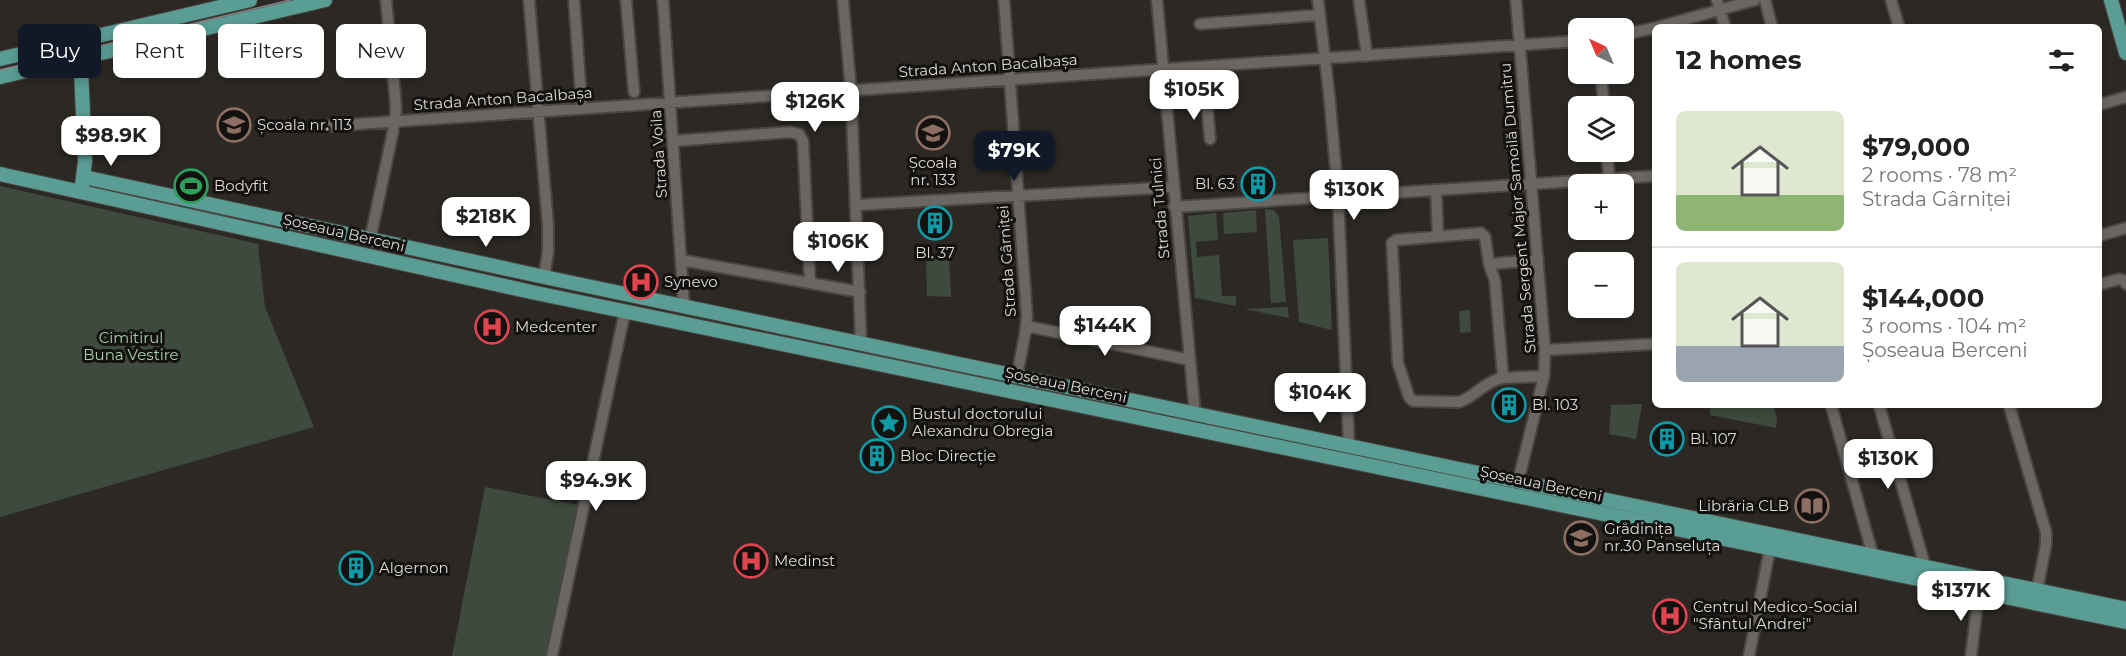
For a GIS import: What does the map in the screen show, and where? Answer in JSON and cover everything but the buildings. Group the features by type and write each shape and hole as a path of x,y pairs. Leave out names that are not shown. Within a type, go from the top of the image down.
{"main road":[{"path":"101,36 250,0"},
{"path":"101,53 325,0"},
{"path":"2111,0 2126,53"},
{"path":"0,59 18,55"},
{"path":"0,77 18,73"},
{"path":"81,78 84,177 81,191"},
{"name":"Șoseaua Berceni","path":"0,174 900,369 1423,469 1770,548 1979,591 2126,609"},
{"name":"Șoseaua Berceni","path":"84,177 458,259 1348,446 1423,469 1518,482 1925,566 2126,622"},
{"path":"454,274 458,259"},
{"path":"900,369 903,352"},
{"path":"1062,401 1065,386"}],"street":[{"path":"370,240 396,122 386,0"},
{"path":"529,0 548,232 544,277"},
{"path":"574,0 582,109"},
{"path":"626,0 634,92"},
{"name":"Strada Voila","path":"663,0 684,306"},
{"path":"843,0 851,91 861,344"},
{"name":"Strada Gârniței","path":"1004,0 1026,326 1017,376"},
{"name":"Strada Tulnici","path":"1157,0 1174,207 1195,414"},
{"path":"1318,0 1338,195 1348,446"},
{"path":"1359,0 1367,56"},
{"name":"Strada Sergent Major Samoilă Dumitru","path":"1516,0 1545,350 1544,375 1518,482"},
{"path":"1667,24 1719,5 1755,0"},
{"path":"1765,0 1771,24"},
{"path":"1891,0 1898,24"},
{"path":"1719,5 1724,24"},
{"path":"1200,24 1320,15"},
{"path":"1634,32 1652,28"},
{"name":"Strada Anton Bacalbașa","path":"328,126 1568,42"},
{"path":"1204,67 1210,139"},
{"path":"2102,104 2126,97"},
{"path":"673,141 790,132 799,134 810,282"},
{"path":"1634,177 1652,176"},
{"path":"1174,207 1568,181"},
{"path":"856,205 1173,187"},
{"path":"1436,190 1438,236"},
{"path":"2102,235 2126,228"},
{"path":"1503,378 1495,281 1483,234 1396,240 1392,245 1398,363 1410,398 1459,402 1488,382 1503,378 1544,375"},
{"path":"681,260 860,292"},
{"path":"1489,264 1538,260"},
{"path":"2102,284 2119,279 2126,284"},
{"path":"552,656 625,311"},
{"path":"1026,326 1190,360"},
{"path":"1545,350 1652,344"},
{"path":"1832,408 1873,556"},
{"path":"1880,408 1925,566"},
{"path":"2010,408 2046,532 2046,544 2035,597"},
{"path":"1749,656 1770,548"},
{"path":"1971,656 1979,591"}],"green space":[{"name":"Cimitirul Buna Vestire","path":"0,186 258,244 265,307 314,427 0,517"},
{"path":"1265,209 1274,210 1279,217 1286,302 1271,303"},
{"path":"1256,210 1257,232 1224,234 1223,213"},
{"path":"1216,213 1218,240 1196,242 1197,257 1219,255 1222,296 1236,296 1236,306 1195,298 1188,216"},
{"path":"1328,238 1332,330 1299,322 1293,240"},
{"path":"949,256 951,297 927,296 926,257"},
{"path":"1288,307 1289,318 1244,309"},
{"path":"1470,310 1471,332 1460,333 1459,311"},
{"path":"1642,404 1636,439 1609,434 1611,405"},
{"path":"1710,408 1774,408 1777,419 1776,428 1710,415"},
{"path":"485,487 579,505 548,656 452,656"}],"tram line":[{"path":"0,70 290,0"}],"place":[{"name":"Școala nr. 113","path":"234,125"},
{"name":"Școala nr. 133","path":"933,133"},
{"name":"Bl. 63","path":"1258,184"},
{"name":"Bodyfit","path":"191,186"},
{"name":"Bl. 37","path":"935,223"},
{"name":"Synevo","path":"641,282"},
{"name":"Medcenter","path":"492,327"},
{"name":"Bl. 103","path":"1509,405"},
{"name":"Bustul doctorului Alexandru Obregia","path":"889,423"},
{"name":"Bl. 107","path":"1667,439"},
{"name":"Bloc Direcție","path":"877,456"},
{"name":"Librăria CLB","path":"1812,506"},
{"name":"Grădinița nr.30 Panseluța","path":"1581,538"},
{"name":"Medinst","path":"751,561"},
{"name":"Algernon","path":"356,568"},
{"name":"Centrul Medico-Social \"Sfântul Andrei\"","path":"1670,616"}]}
